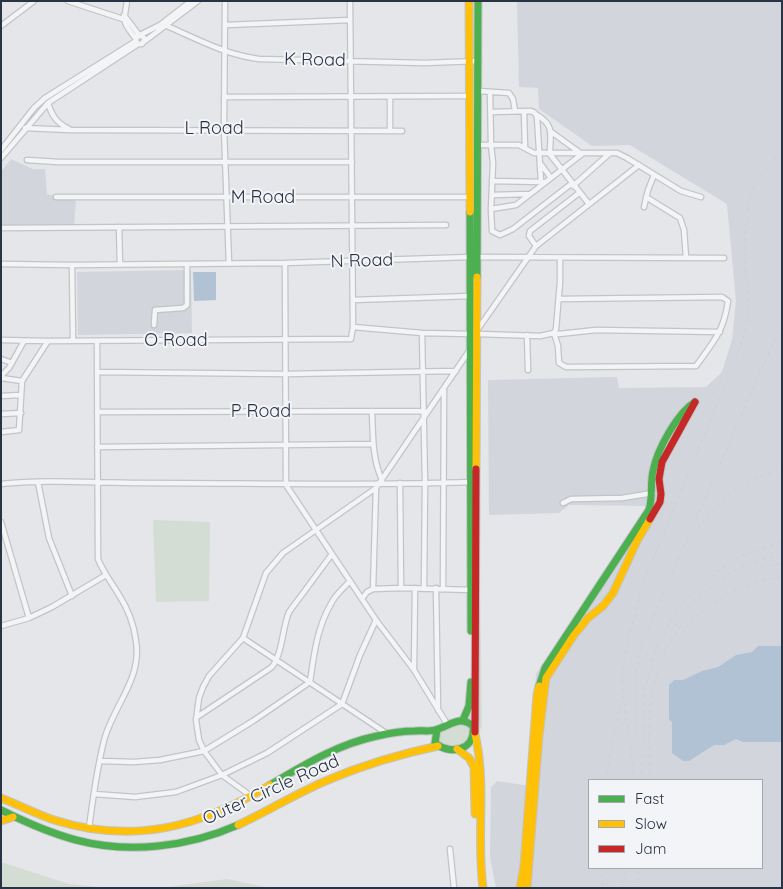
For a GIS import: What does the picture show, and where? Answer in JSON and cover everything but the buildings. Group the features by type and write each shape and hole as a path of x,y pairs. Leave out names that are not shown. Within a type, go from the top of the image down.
{"street":[{"path":"1,26 34,1"},
{"path":"68,1 124,17"},
{"path":"127,1 124,17 128,30 138,39"},
{"path":"1,150 34,108 45,98 160,25 191,1"},
{"path":"1,158 48,103 138,39 144,37 145,41 198,1"},
{"path":"226,1 224,129 229,264"},
{"path":"350,1 353,327 422,333 475,332 527,335 549,335 596,330 720,332"},
{"path":"469,1 469,197 474,257"},
{"path":"463,720 470,705 473,590 474,257 478,145 478,1"},
{"path":"226,25 350,20"},
{"name":"K Road","path":"166,26 241,57 424,63 479,61"},
{"path":"478,91 509,93 513,99 515,111"},
{"path":"490,92 493,163 491,209 492,231 496,234 505,234 513,229 611,153"},
{"path":"390,96 390,130"},
{"path":"224,97 469,96"},
{"path":"48,103 55,120 70,130"},
{"path":"524,111 525,147"},
{"path":"491,112 534,111 548,123 550,131 549,153 572,185 589,204"},
{"path":"537,115 538,153 543,182"},
{"name":"L Road","path":"25,128 70,130 402,131"},
{"path":"550,131 582,153"},
{"path":"478,145 519,145 534,153 611,153 622,155 681,191 701,197"},
{"path":"491,209 516,205 582,153"},
{"path":"27,160 58,162 352,162"},
{"path":"539,162 551,178"},
{"path":"474,482 470,350 475,332 536,246 638,165"},
{"path":"644,207 650,182 654,175"},
{"path":"492,181 543,182"},
{"path":"536,246 529,236 530,231 579,193"},
{"path":"492,195 530,194"},
{"name":"M Road","path":"56,196 227,198 469,197"},
{"path":"646,197 680,218 684,230 686,258"},
{"path":"1,228 446,225"},
{"path":"119,227 120,265"},
{"name":"N Road","path":"1,264 229,264 474,257 724,258"},
{"path":"559,299 722,297 728,301 720,332 696,366 566,366 559,363 554,333 559,299 560,258"},
{"path":"285,263 286,484 376,620 414,670 447,724"},
{"path":"154,325 155,310 183,308 187,305 187,264"},
{"path":"72,265 73,341"},
{"path":"353,300 474,296"},
{"name":"O Road","path":"1,340 48,342 351,339 353,327"},
{"path":"422,333 425,483 424,589"},
{"path":"527,335 528,370"},
{"path":"1,377 12,363 24,341"},
{"path":"89,828 94,794 108,730 135,674 138,654 130,617 98,559 97,341"},
{"path":"1,432 19,430 22,382 48,342"},
{"path":"252,797 222,775 204,751 199,740 197,717 199,698 209,676 243,638 266,573 283,553 379,484 424,414 470,350"},
{"path":"1,359 12,363"},
{"path":"97,372 286,374 456,371"},
{"path":"1,377 22,382"},
{"path":"443,589 444,388"},
{"path":"1,396 20,395"},
{"path":"520,888 524,865 541,694 545,668 649,510 653,493 653,472 665,442 684,410 695,402 662,462 658,479 661,494 660,502 637,541 613,593 603,606 588,618 574,635 546,678 541,694 531,851 526,888"},
{"name":"P Road","path":"97,412 372,412 424,414"},
{"path":"372,412 373,444 379,484 373,590"},
{"path":"1,414 20,413"},
{"path":"98,446 373,444"},
{"path":"1,484 38,482 97,484 400,484 474,482"},
{"path":"38,482 49,538 72,596"},
{"path":"400,484 401,588"},
{"path":"563,503 571,499 622,498 653,493"},
{"path":"1,522 29,618"},
{"path":"197,717 272,667 277,660 284,623 289,612 332,554"},
{"path":"1,626 29,618 52,607 106,575"},
{"path":"101,761 134,762 160,760 204,751 253,721 310,682 319,630 332,601 350,581"},
{"path":"414,670 415,588"},
{"path":"362,599 368,592 373,590 436,588 473,590"},
{"path":"436,588 438,712"},
{"path":"437,730 435,740 438,746 445,749 457,749 469,744 474,738 473,590"},
{"path":"94,794 146,796 185,789 222,775 267,754 342,704 360,655 376,620"},
{"path":"243,638 386,734"},
{"path":"1,798 36,814 89,828 114,831 180,825 220,813 340,747 362,739 386,734 437,730 447,724 463,720 471,723 480,756 480,857 483,888"},
{"name":"Outer Circle Road","path":"1,810 13,817 68,839 129,848 164,846 208,836 236,825 314,786 358,768 405,753 438,746"},
{"path":"457,749 469,758 474,767 476,784 475,850 478,888"},
{"path":"1,821 13,817"},
{"path":"450,848 454,888"}],"shaded area":[{"path":"517,1 782,1 782,888 496,888 490,857 491,787 497,781 530,786 536,674 650,506 569,505 559,513 489,515 488,380 617,377 619,388 706,387 722,372 732,340 736,301 727,204 630,145 592,146 539,109 538,88 519,87"},
{"path":"11,159 33,169 45,169 47,194 76,201 74,226 1,228 1,172"},
{"path":"476,263 482,733 479,723 472,720 470,724 473,736 455,746 446,746 437,742 437,733 465,721 475,711"},
{"path":"191,270 192,333 78,335 77,272"},
{"path":"153,520 210,522 209,601 156,602"},
{"path":"1,862 69,884 110,888 1,888"},
{"path":"227,879 270,888 162,888"}],"water":[{"path":"193,272 216,272 216,300 194,301"},
{"path":"758,646 782,646 782,742 743,742 736,739 724,745 714,745 689,761 683,761 672,753 669,685 674,680 683,680 702,671 718,667 736,655 752,652"}],"railway":[{"path":"633,779 622,684 628,639 644,581 745,333 749,305 745,269 745,235 750,193 782,148"},
{"path":"635,732 635,679 641,645 782,322"},
{"path":"698,528 716,507 734,491 744,484 782,469"},
{"path":"642,779 644,693 655,652 670,621 684,601 720,569 740,556 782,542"},
{"path":"675,626 708,590 727,575 748,564 782,554"},
{"path":"761,567 782,563"},
{"path":"682,633 702,612 726,595 753,583 782,577"},
{"path":"650,779 650,717 655,679 670,642 683,623"},
{"path":"605,779 621,702"},
{"path":"601,869 603,888"},
{"path":"622,888 626,869"},
{"path":"637,888 639,869"}],"traffic: fast":[{"path":"477,277 478,1"},
{"path":"470,212 471,631"},
{"path":"539,686 545,668 649,510 652,476 655,462 663,443 681,414 695,402"},
{"path":"463,720 469,706 471,682"},
{"path":"270,785 322,756 349,744 396,732 432,731 459,721 473,726 471,741 467,745 455,750 441,747 435,743 437,730"},
{"path":"1,810 38,827 66,837 117,847 158,846 179,843 219,833 238,825"}],"traffic: slow":[{"path":"469,1 470,212"},
{"path":"476,469 477,277"},
{"path":"527,888 539,736 546,678 574,635 588,618 603,606 613,593 637,541 650,519"},
{"path":"520,888 524,865 539,686"},
{"path":"475,734 480,772 480,850 483,888"},
{"path":"238,825 316,785 355,769 438,746"},
{"path":"457,749 469,758 474,767 475,814"},
{"path":"1,798 47,818 83,827 112,831 139,831 166,828 218,812 270,785"},
{"path":"1,821 13,817"}],"traffic: jam":[{"path":"650,519 660,502 659,479 662,462 695,402"},
{"path":"475,732 476,469"}]}
